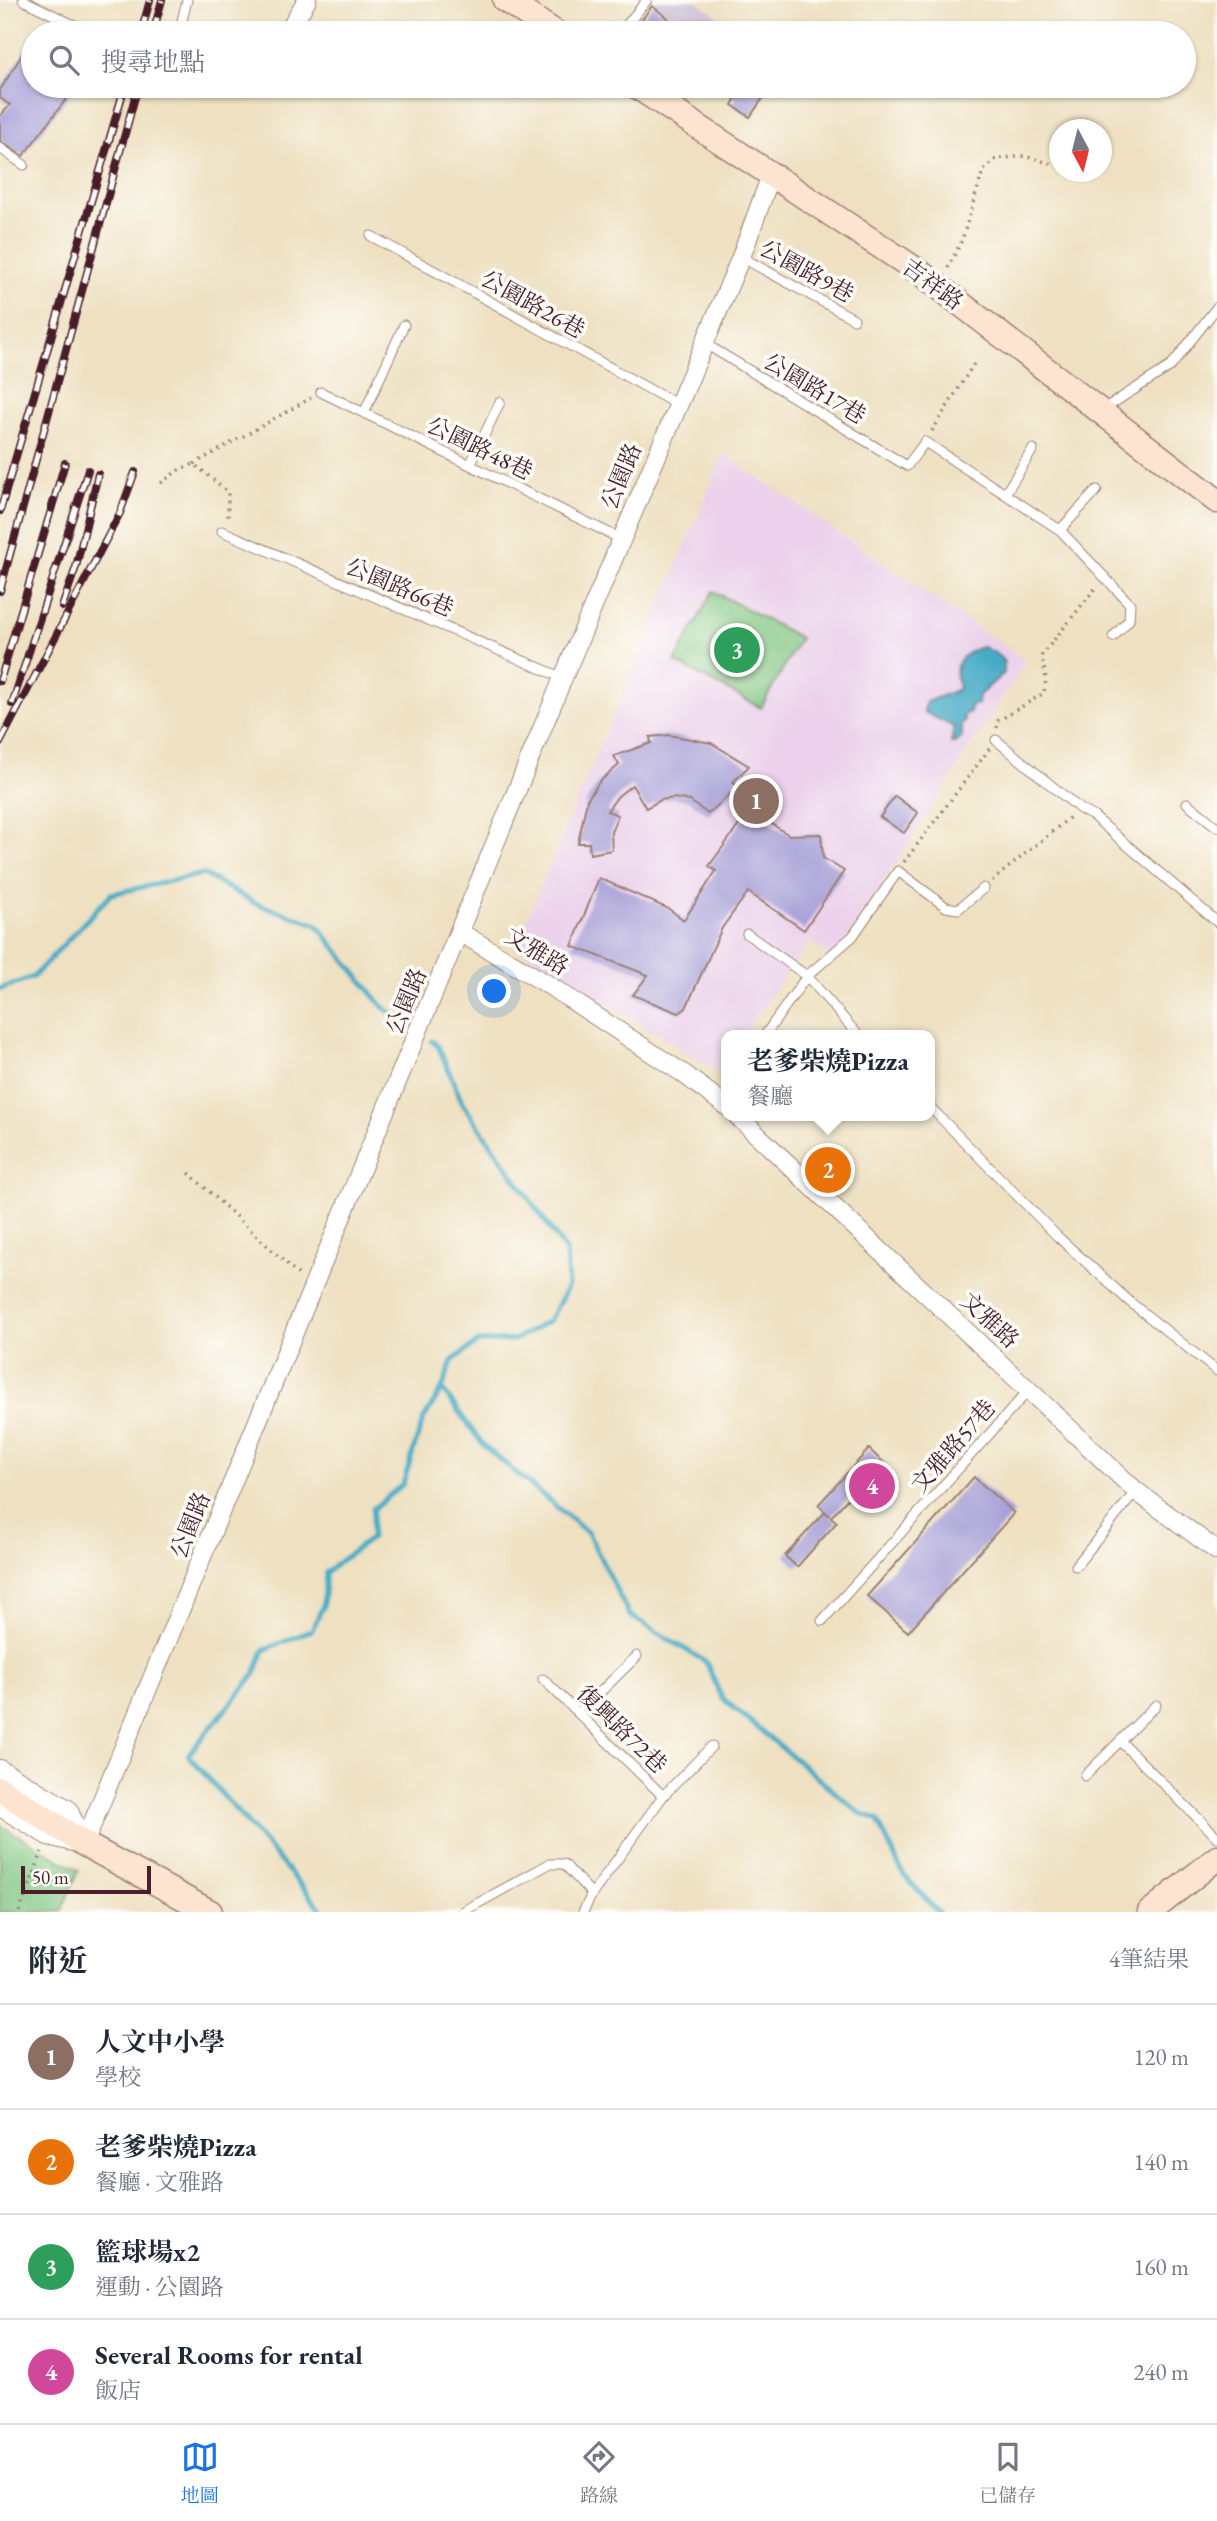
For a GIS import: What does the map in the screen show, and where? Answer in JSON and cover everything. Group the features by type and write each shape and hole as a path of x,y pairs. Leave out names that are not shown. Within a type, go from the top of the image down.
{"street":[{"path":"294,21 307,0"},
{"path":"505,0 537,21"},
{"name":"吉祥路","path":"654,98 938,286 1217,501"},
{"name":"公園路","path":"84,1844 461,933 563,678 741,257 771,175"},
{"name":"文雅路","path":"461,933 547,984 721,1097"},
{"name":"文雅路","path":"742,1121 1136,1491 1217,1551"},
{"path":"0,1769 68,1809 84,1844"},
{"path":"0,1789 84,1844 210,1912"},
{"path":"0,1807 48,1836 84,1844"},
{"path":"1150,1912 1217,1858"}],"lane":[{"path":"23,0 66,21"},
{"path":"182,21 187,0"},
{"path":"629,21 646,0"},
{"path":"0,148 24,165"},
{"name":"公園路26巷","path":"371,236 678,405"},
{"name":"公園路9巷","path":"741,257 854,318"},
{"path":"1100,410 1171,366 1217,307"},
{"path":"364,413 404,325"},
{"name":"公園路17巷","path":"703,342 907,466 925,442"},
{"name":"公園路48巷","path":"321,392 621,539"},
{"path":"470,465 500,402"},
{"path":"925,442 1060,530 1104,575 1130,604 1129,620 1113,637"},
{"path":"1005,495 1033,449"},
{"path":"1060,530 1097,490"},
{"name":"公園路66巷","path":"222,531 563,678"},
{"path":"996,740 1080,809 1093,816 1217,922"},
{"path":"1187,803 1217,827"},
{"path":"769,1030 807,976 853,936 898,872 946,907 958,909 984,888"},
{"path":"747,934 807,976 854,1030"},
{"path":"935,1113 1056,1236 1130,1302 1217,1371"},
{"name":"文雅路57巷","path":"822,1621 1028,1390"},
{"path":"1076,1566 1136,1491"},
{"path":"579,1713 637,1656"},
{"name":"復興路72巷","path":"543,1679 663,1796 592,1894 583,1912"},
{"path":"1086,1776 1156,1705"},
{"path":"1120,1741 1217,1837"},
{"path":"663,1796 712,1746"},
{"path":"462,1912 549,1864 564,1864 592,1894"}],"path":[{"path":"938,286 962,240 983,171 996,159 1024,156 1049,163"},
{"path":"925,442 975,362"},
{"path":"162,483 180,469 194,464 321,392"},
{"path":"194,464 228,492 228,521 222,531"},
{"path":"898,872 996,740 998,721 1044,693 1046,679 1042,655 1093,594 1104,575"},
{"path":"984,888 1080,809"},
{"path":"189,1173 314,1289"},
{"path":"19,1912 48,1836"}],"shaded area":[{"path":"656,0 695,0 722,19 720,21 641,21"},
{"path":"724,454 1026,661 834,959 810,941 746,1030 721,1030 721,1065 717,1071 515,947"}],"green space":[{"path":"713,591 800,638 761,708 675,662"},
{"path":"0,1825 79,1870 61,1912 0,1912"}],"water":[{"path":"982,647 997,654 1004,662 1004,673 978,696 978,704 969,706 971,711 963,716 965,721 961,725 962,737 956,743 951,743 954,727 924,712 926,702 959,689 956,672 959,662 967,654"}],"building":[{"path":"652,6 668,18 666,21 641,21"},
{"path":"21,56 21,98 67,98 23,156 0,141 0,116 10,105 0,98 0,90"},
{"path":"736,98 763,98 750,117 732,105"},
{"path":"669,735 711,743 749,766 733,782 738,787 708,814 690,801 674,798 661,800 646,808 632,785 618,796 607,811 618,815 611,832 612,850 590,854 589,843 578,843 587,800 600,781 619,765 614,756 651,743 650,737"},
{"path":"895,796 918,813 904,833 880,817"},
{"path":"750,810 789,835 821,834 823,858 844,871 804,930 748,892 722,928 686,1008 679,1013 633,995 648,975 572,946 599,878 669,909 684,920 716,871 709,866"},
{"path":"869,1449 888,1467 857,1501 851,1495 831,1517 818,1505"},
{"path":"974,1477 1014,1513 908,1632 867,1596"},
{"path":"825,1512 837,1522 797,1567 785,1556"}],"waterway":[{"path":"0,989 33,977 111,894 203,874 255,903 316,924 384,1008 408,1024"},
{"path":"432,1041 438,1046 463,1104 566,1251 568,1286 549,1321 514,1340 478,1342 452,1361 442,1389 484,1446 588,1533 629,1615 706,1662 722,1698 860,1813 877,1819 903,1874 938,1912"},
{"path":"324,1912 188,1755 255,1674 264,1650 312,1630 323,1606 326,1572 371,1538 373,1509 403,1484 423,1420 442,1389"}],"railway":[{"path":"144,21 150,0"},
{"path":"156,21 162,0"},
{"path":"0,511 121,98"},
{"path":"0,591 135,98"},
{"path":"0,681 65,463"},
{"path":"12,704 88,470"},
{"path":"0,743 120,513 135,472"},
{"path":"62,607 76,567 98,474"}],"place":[{"name":"籃球場x2","path":"737,650"},
{"name":"人文中小學","path":"756,801"},
{"name":"老爹柴燒Pizza","path":"828,1170"},
{"name":"Several Rooms for rental","path":"872,1486"}]}
